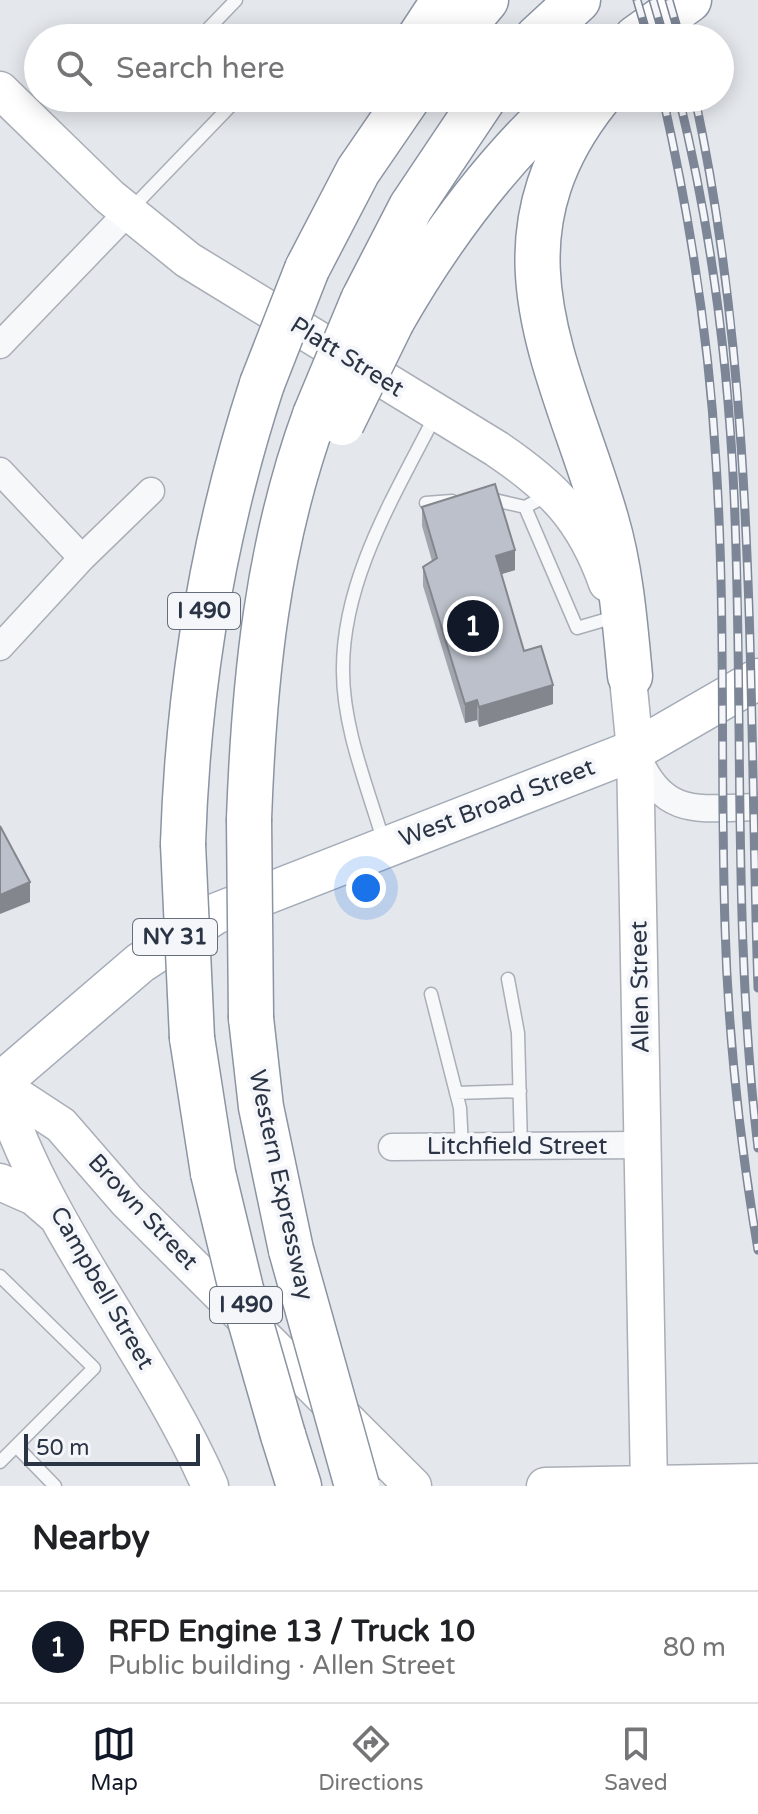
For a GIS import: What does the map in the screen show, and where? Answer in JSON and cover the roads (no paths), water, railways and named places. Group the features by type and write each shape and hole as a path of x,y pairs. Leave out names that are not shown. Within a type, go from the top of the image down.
{"highway":[{"path":"428,24 444,0"},
{"path":"466,24 486,0"},
{"path":"552,24 578,0"},
{"path":"656,24 689,0"},
{"path":"677,24 707,0"},
{"path":"307,269 351,164 377,112"},
{"name":"I 490","path":"299,1486 238,1276 213,1173 192,1038 183,844 188,737 204,611 228,499 262,384 307,269 358,171 398,112"},
{"path":"378,311 411,207 475,112"},
{"path":"378,311 426,265 478,195 553,112"},
{"path":"589,112 568,145 552,182 541,222 537,283 548,348 615,552 630,676"},
{"name":"Western Expressway","path":"357,1486 291,1250 261,1107 251,1018 247,929 249,819 257,681 271,577 289,493 328,422 378,311"}],"main road":[{"name":"Platt Street","path":"0,90 128,212 207,273 497,449 548,501"},
{"name":"Allen Street","path":"548,501 595,550 618,616 630,676 635,750 649,1485"},
{"name":"West Broad Street","path":"0,1085 112,984 186,930 245,900 635,750 758,679"},
{"name":"Campbell Street","path":"0,1085 16,1133 69,1233 175,1415 210,1486"},
{"name":"Brown Street","path":"0,1085 61,1125 127,1201 413,1486"},
{"path":"0,1182 42,1203 69,1233"},
{"path":"545,1486 758,1482"}],"street":[{"path":"0,345 128,212"},
{"path":"0,471 82,558"},
{"path":"0,647 82,558 151,491"},
{"path":"635,750 653,787 676,804 701,808 758,807"},
{"name":"Litchfield Street","path":"392,1147 643,1145"}],"lane":[{"path":"213,24 236,0"},
{"path":"128,212 224,112"},
{"path":"385,846 348,722 342,672 346,634 362,573 381,521 437,414"},
{"path":"426,503 496,497 548,501 577,628 618,616"},
{"path":"508,979 518,1033 521,1146"},
{"path":"431,994 456,1093 462,1146"},
{"path":"456,1093 520,1091"},
{"path":"0,1276 94,1368 0,1462"},
{"path":"16,1446 55,1486"}],"railway":[{"path":"637,0 644,24"},
{"path":"653,0 660,24"},
{"path":"669,0 676,24"},
{"path":"666,112 697,279 713,416 721,578 729,1008 736,1089 758,1250"},
{"path":"682,112 709,245 731,444 737,576 745,985 758,1148"},
{"path":"698,112 730,318 740,429 750,652 758,988"}],"place":[{"name":"RFD Engine 13 / Truck 10","path":"473,626"}]}
